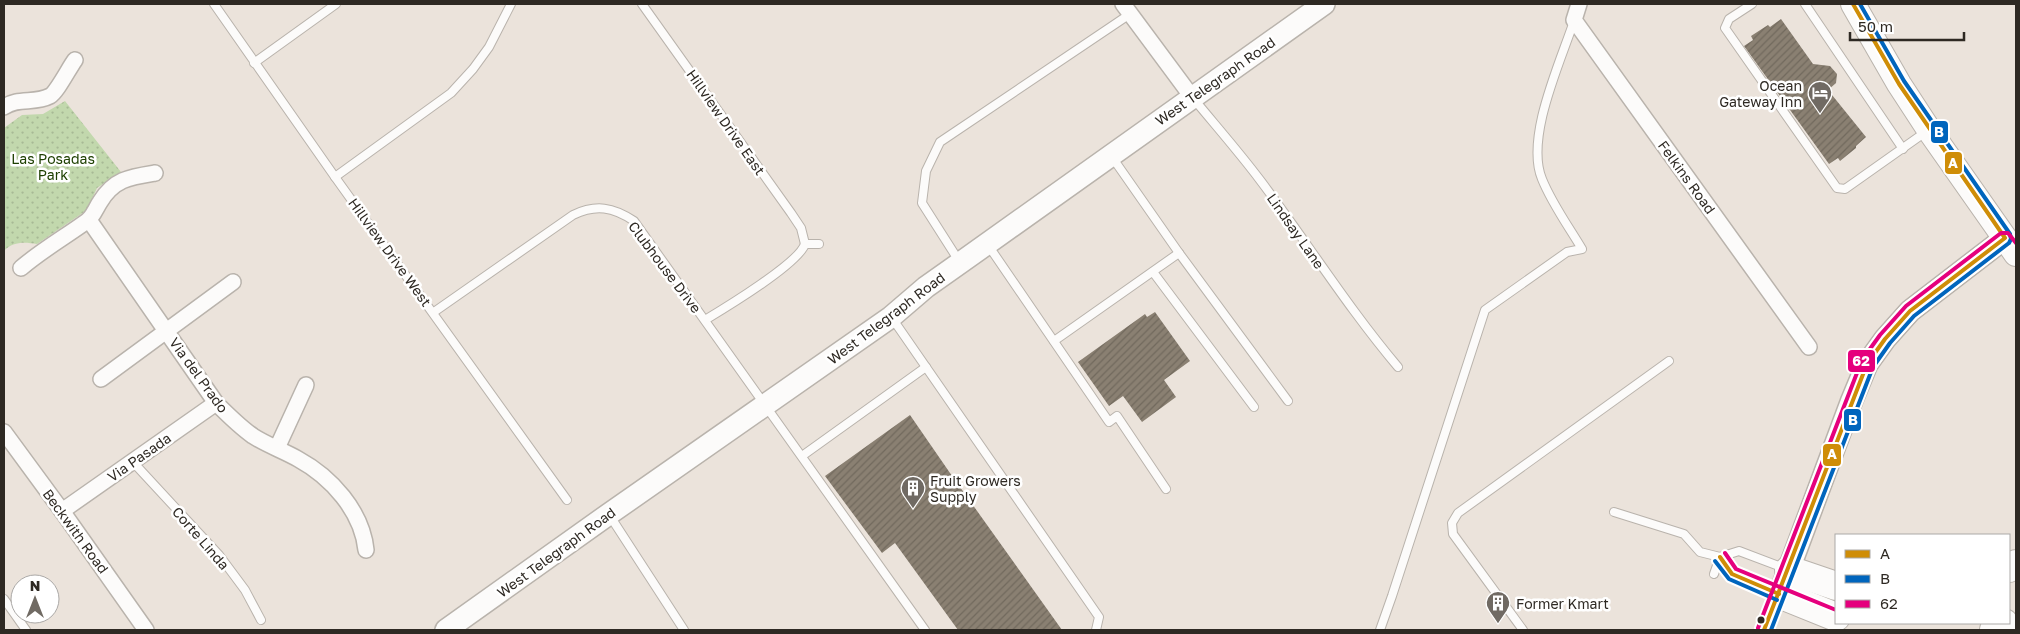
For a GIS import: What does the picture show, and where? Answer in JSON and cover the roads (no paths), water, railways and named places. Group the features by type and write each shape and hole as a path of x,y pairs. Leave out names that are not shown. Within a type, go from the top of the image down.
{"highway":[{"path":"1784,582 1835,586"},
{"path":"1784,582 1835,616"}],"main road":[{"name":"West Telegraph Road","path":"446,630 891,317 926,287 1324,4"},
{"path":"1784,582 1867,364 1885,339 1910,311 2011,246 1929,130 1899,84 1853,4"}],"street":[{"path":"1574,20 1579,4"},
{"path":"1125,7 1192,97"},
{"name":"Felkins Road","path":"1574,20 1809,347"},
{"path":"5,105 19,100 51,96 75,60"},
{"path":"21,268 43,250 90,220 106,192 112,186 137,176 154,173"},
{"name":"Via del Prado","path":"90,220 216,403 229,417 254,437 300,460 321,474 359,518 365,534 366,550"},
{"path":"101,378 233,282"},
{"path":"277,448 306,385"},
{"name":"Via Pasada","path":"62,512 216,403"},
{"name":"Beckwith Road","path":"4,432 146,630"},
{"path":"1764,630 1784,582"}],"lane":[{"name":"Hillview Drive West","path":"214,4 335,177 434,312 567,500"},
{"path":"254,63 336,4"},
{"path":"335,177 451,93 473,69 489,47 511,4"},
{"name":"Hillview Drive East","path":"642,4 801,228 805,244"},
{"path":"1752,4 1729,18 1725,28 1836,188 1845,189 1929,130"},
{"path":"1805,4 1903,149"},
{"path":"960,263 922,203 926,171 940,142 1125,7"},
{"path":"1380,630 1485,310 1567,252 1582,249 1542,179 1537,160 1540,122 1574,20"},
{"name":"Lindsay Lane","path":"1192,97 1226,136 1261,181 1350,305 1398,367"},
{"path":"1111,155 1179,253 1288,401"},
{"name":"Clubhouse Drive","path":"434,312 573,215 583,210 604,207 622,213 634,221 925,630"},
{"path":"705,320 798,255 803,250 805,244 819,244"},
{"path":"987,244 1109,422 1117,416 1166,489"},
{"path":"1054,341 1179,253"},
{"path":"1153,272 1254,407"},
{"path":"891,317 1099,617 1096,630"},
{"path":"1523,630 1453,534 1452,523 1458,513 1669,361"},
{"path":"802,456 926,367"},
{"name":"Corte Linda","path":"132,461 219,555 245,590 261,620"},
{"path":"1614,512 1684,534 1700,552 1720,557 1739,551 1784,582"},
{"path":"609,514 684,630"},
{"path":"1720,557 1732,574 1784,582"},
{"path":"1714,574 1720,557"},
{"path":"4,599 26,630"}],"place":[{"name":"Ocean Gateway Inn","path":"1820,114"},
{"name":"Fruit Growers Supply","path":"913,509"},
{"name":"Former Kmart","path":"1498,624"}],"park label":[{"name":"Las Posadas Park","path":"53,166"}]}
